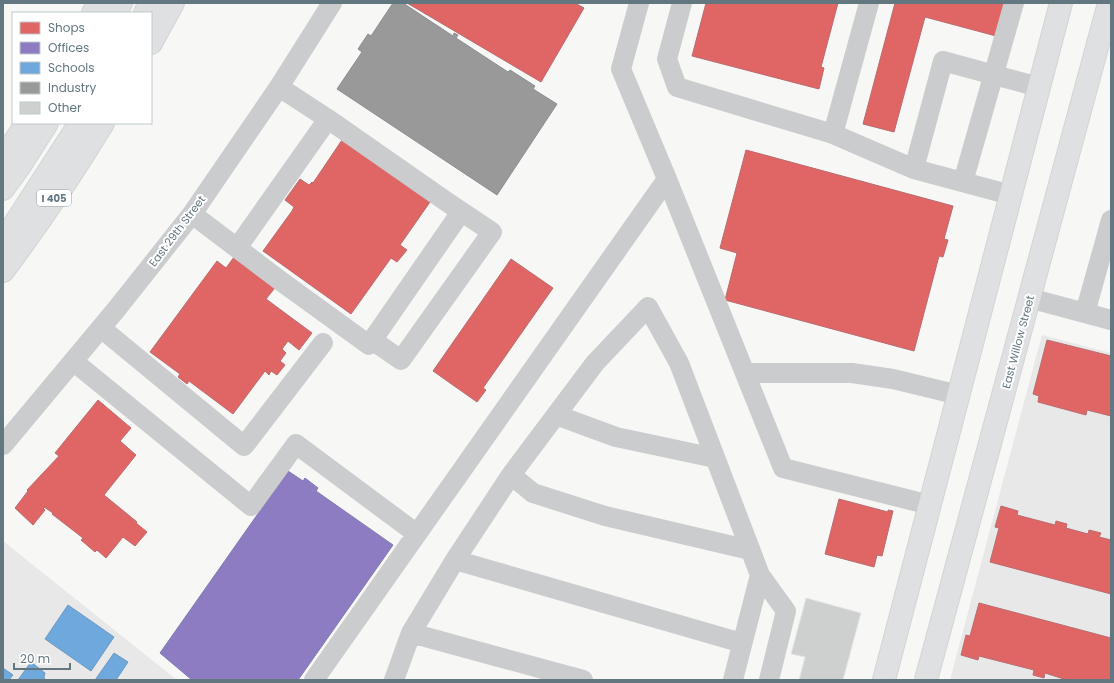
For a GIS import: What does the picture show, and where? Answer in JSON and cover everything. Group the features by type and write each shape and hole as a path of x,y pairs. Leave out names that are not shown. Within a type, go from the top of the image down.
{"main road":[{"path":"94,12 99,3"},
{"path":"116,12 121,3"},
{"path":"146,12 150,3"},
{"path":"152,40 173,3"},
{"path":"884,680 1061,3"},
{"name":"East Willow Street","path":"926,680 1109,3"},
{"path":"3,159 25,124"},
{"path":"3,190 46,124"},
{"path":"3,240 14,226 79,124"},
{"name":"I 405","path":"3,271 26,241 102,124"}],"street":[{"name":"East 29th Street","path":"3,445 101,328 192,214 279,87 332,3"},
{"path":"639,3 621,69 667,179 783,468 930,504"},
{"path":"682,3 667,59 677,87 833,134 914,169 1011,195"},
{"path":"833,134 869,3"},
{"path":"963,182 1014,3"},
{"path":"914,169 943,61 1039,87"},
{"path":"192,214 282,282 370,342 401,360 492,232 279,87"},
{"path":"237,248 328,119"},
{"path":"314,680 667,179"},
{"path":"370,342 461,212"},
{"path":"1085,313 1111,220"},
{"path":"1029,298 1111,320"},
{"path":"394,680 411,633 455,560 511,475 595,363 648,307 679,363 760,575 786,611 769,680"},
{"path":"101,328 244,446 323,342"},
{"path":"73,361 251,506 296,444 417,534"},
{"path":"745,373 852,373 893,379 959,395"},
{"path":"556,415 616,437 715,458"},
{"path":"511,475 533,493 605,516 750,550"},
{"path":"455,560 742,643"},
{"path":"733,680 760,575"},
{"path":"411,633 583,680"}],"shaded area":[{"path":"1042,335 1111,353 1111,680 950,680"},
{"path":"3,541 177,680 3,680"}],"building: Shops":[{"path":"407,3 575,3 584,8 541,82"},
{"path":"706,3 838,3 821,67 824,68 819,89 692,56"},
{"path":"895,3 1005,3 996,36 925,17 894,132 863,124"},
{"path":"342,140 430,202 400,245 407,250 397,262 391,258 351,314 263,251 294,207 285,200 300,179 309,185 312,182 313,183"},
{"path":"746,150 953,206 944,239 948,240 943,257 939,256 914,351 725,300 737,253 720,248"},
{"path":"237,253 278,284 266,299 312,333 299,350 288,341 282,349 286,353 280,361 285,365 277,375 271,371 269,375 265,371 233,414 189,381 187,384 178,377 180,374 150,352 217,261 226,268"},
{"path":"511,259 553,288 483,388 486,390 477,402 433,371"},
{"path":"1047,340 1111,356 1111,416 1087,410 1086,415 1038,402 1039,396 1033,394"},
{"path":"98,400 131,428 120,441 136,455 104,495 147,532 135,546 123,537 106,558 97,550 95,552 81,540 83,538 44,507 43,508 45,510 33,525 15,508 28,491 27,490 59,456 55,453"},
{"path":"839,499 888,512 888,510 893,511 882,556 877,555 874,567 825,554"},
{"path":"1001,506 1018,511 1017,515 1055,525 1056,521 1067,524 1066,528 1088,534 1089,530 1101,533 1099,537 1111,540 1111,594 990,562 999,528 995,527"},
{"path":"979,603 1111,638 1111,680 1067,680 1045,673 1044,678 1033,675 1034,670 979,656 978,660 961,655 966,635 970,636"}],"building: Offices":[{"path":"288,471 303,481 305,478 318,488 316,491 393,545 298,680 192,680 160,653"}],"building: Schools":[{"path":"68,605 114,637 91,671 45,639"},
{"path":"114,653 128,662 116,680 95,680"},
{"path":"31,662 45,673 45,680 18,680"},
{"path":"3,668 13,675 9,680 3,680"}],"building: Industry":[{"path":"393,3 403,3 453,36 454,33 458,35 456,38 508,72 510,70 535,86 533,89 557,104 497,195 337,89 362,52 358,49 368,34 371,36"}],"building: Other":[{"path":"806,598 861,613 843,680 799,680 805,657 791,654"}]}
